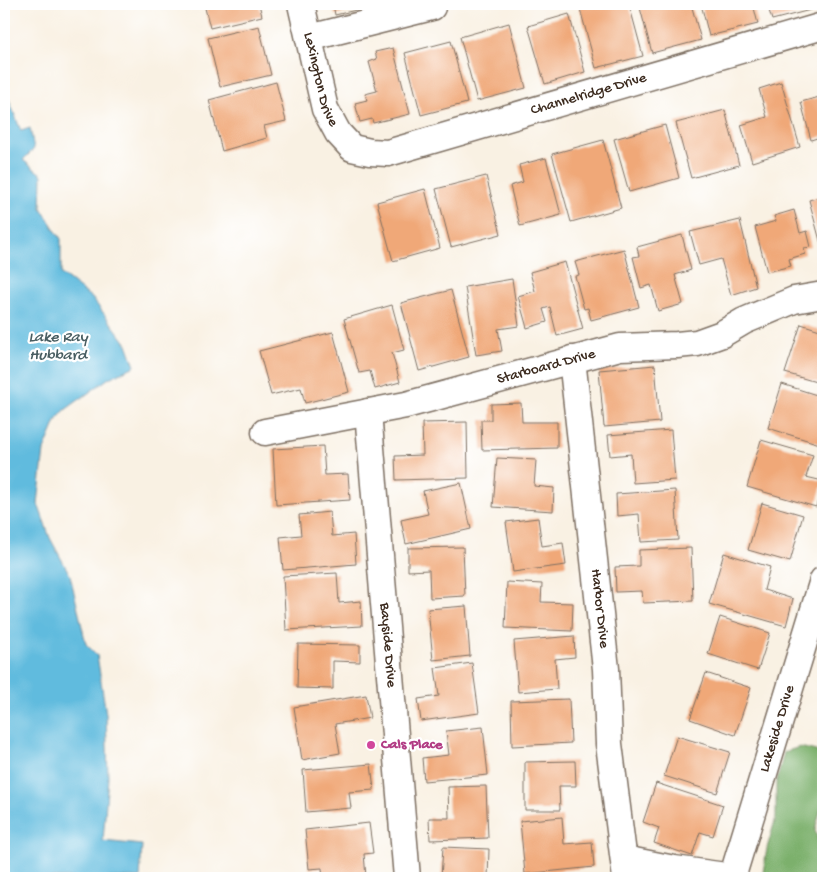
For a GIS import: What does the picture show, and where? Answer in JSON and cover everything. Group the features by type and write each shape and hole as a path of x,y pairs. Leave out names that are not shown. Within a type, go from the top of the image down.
{"street":[{"name":"Lexington Drive","path":"301,4 325,109 338,134 352,148"},
{"path":"309,38 436,5"},
{"name":"Channelridge Drive","path":"352,148 388,153 823,26"},
{"name":"Starboard Drive","path":"265,432 406,404 620,347 697,343 722,334 744,321 794,300 823,295"},
{"name":"Harbor Drive","path":"572,359 606,669 610,744 625,868 674,869 732,878"},
{"name":"Bayside Drive","path":"368,412 406,878"},
{"name":"Lakeside Drive","path":"732,878 823,580"}],"green space":[{"path":"800,747 816,751 823,756 823,801 815,830 823,852 823,878 762,878 767,848 776,817 776,784 784,752"}],"water":[{"name":"Lake Ray Hubbard","path":"4,87 21,131 30,128 34,149 23,160 42,175 41,208 61,239 61,274 92,298 127,344 135,366 109,378 65,410 57,419 44,450 38,504 50,538 70,575 86,644 97,655 106,714 108,777 103,841 142,845 140,878 4,878"}],"building":[{"path":"204,4 259,4 262,16 210,28"},
{"path":"333,4 381,4 335,15"},
{"path":"629,4 643,56 596,68 579,5"},
{"path":"639,4 691,4 701,40 652,53"},
{"path":"701,4 753,4 758,24 709,36"},
{"path":"767,4 817,4 818,8 772,20"},
{"path":"569,14 585,72 545,84 528,26"},
{"path":"509,23 526,88 477,101 460,37"},
{"path":"259,26 271,75 220,87 208,38"},
{"path":"451,41 467,103 421,115 405,53"},
{"path":"393,48 410,114 373,123 372,119 360,122 355,103 367,100 365,94 377,91 369,62 377,59 375,52"},
{"path":"276,82 286,121 264,126 267,138 222,151 209,100"},
{"path":"781,82 800,147 752,162 741,125 767,117 759,89"},
{"path":"823,96 823,136 811,140 801,102"},
{"path":"725,110 739,165 691,178 676,123"},
{"path":"665,125 679,178 629,192 614,139"},
{"path":"603,140 621,208 571,222 552,154"},
{"path":"546,158 561,215 520,226 510,186 523,182 519,165"},
{"path":"486,176 501,234 451,247 436,189"},
{"path":"425,189 440,248 393,261 377,202"},
{"path":"823,196 823,252 809,200"},
{"path":"794,210 800,233 807,231 811,247 804,248 805,254 789,259 791,266 767,272 755,227 776,221 774,216"},
{"path":"740,220 756,287 731,295 721,259 699,265 690,232"},
{"path":"682,235 691,270 675,275 683,304 658,311 651,285 641,288 633,257 639,256 637,247"},
{"path":"624,249 639,307 591,320 588,308 584,309 575,276 579,275 575,262"},
{"path":"565,262 583,329 557,336 550,307 543,309 547,322 527,328 518,296 535,291 530,272"},
{"path":"512,279 519,326 498,329 502,351 476,355 465,287"},
{"path":"451,290 469,357 419,371 401,303"},
{"path":"392,305 404,350 392,353 400,382 375,389 370,371 359,373 344,319"},
{"path":"801,324 823,331 823,384 785,373"},
{"path":"333,332 349,392 305,403 301,388 271,395 259,351"},
{"path":"655,365 660,422 604,427 599,370"},
{"path":"782,384 823,397 823,445 768,428"},
{"path":"521,403 522,422 557,422 557,448 482,450 481,420 491,420 491,404"},
{"path":"467,422 468,478 396,480 395,456 423,455 422,423"},
{"path":"671,430 675,480 633,483 631,454 610,456 608,435"},
{"path":"761,440 813,455 806,477 823,481 816,507 747,487"},
{"path":"323,446 325,475 348,474 350,500 276,505 273,449"},
{"path":"497,458 536,460 534,486 554,488 553,511 493,507"},
{"path":"461,483 471,529 406,544 401,520 428,514 423,491"},
{"path":"675,490 678,540 641,542 639,514 617,516 616,494"},
{"path":"762,503 803,515 790,562 748,550"},
{"path":"330,512 332,536 354,534 356,564 283,570 280,537 301,535 299,515"},
{"path":"538,518 542,546 563,543 566,565 513,572 506,522"},
{"path":"463,547 465,596 430,598 429,570 408,571 408,548"},
{"path":"691,548 693,601 643,603 642,591 616,592 615,567 639,566 639,550"},
{"path":"724,553 770,567 764,590 793,599 786,626 709,604"},
{"path":"337,573 339,603 361,601 362,626 286,630 283,576"},
{"path":"507,582 542,584 541,602 573,603 572,631 505,628"},
{"path":"466,606 470,656 433,660 428,609"},
{"path":"720,617 770,633 758,670 708,654"},
{"path":"574,636 575,657 555,659 557,689 518,692 514,641"},
{"path":"298,644 360,645 360,662 333,661 333,689 297,688"},
{"path":"472,663 479,713 421,721 418,699 439,696 435,668"},
{"path":"706,673 751,688 735,735 690,719"},
{"path":"366,695 370,718 335,724 340,753 302,760 294,707"},
{"path":"569,699 571,743 512,746 511,701"},
{"path":"483,727 488,775 424,781 422,758 449,755 446,731"},
{"path":"677,736 730,752 717,793 664,776"},
{"path":"575,761 576,786 559,786 560,810 525,810 525,762"},
{"path":"371,764 374,790 349,792 351,808 306,812 303,770"},
{"path":"656,783 723,805 713,836 700,832 692,856 654,843 659,828 643,822"},
{"path":"486,786 488,838 430,840 429,818 449,818 448,787"},
{"path":"562,817 564,844 592,842 594,867 525,874 520,821"},
{"path":"369,823 373,853 364,854 366,877 323,878 322,868 309,869 305,830"},
{"path":"443,847 489,849 488,878 441,878"}],"place":[{"name":"Cals Place","path":"371,745"}]}
